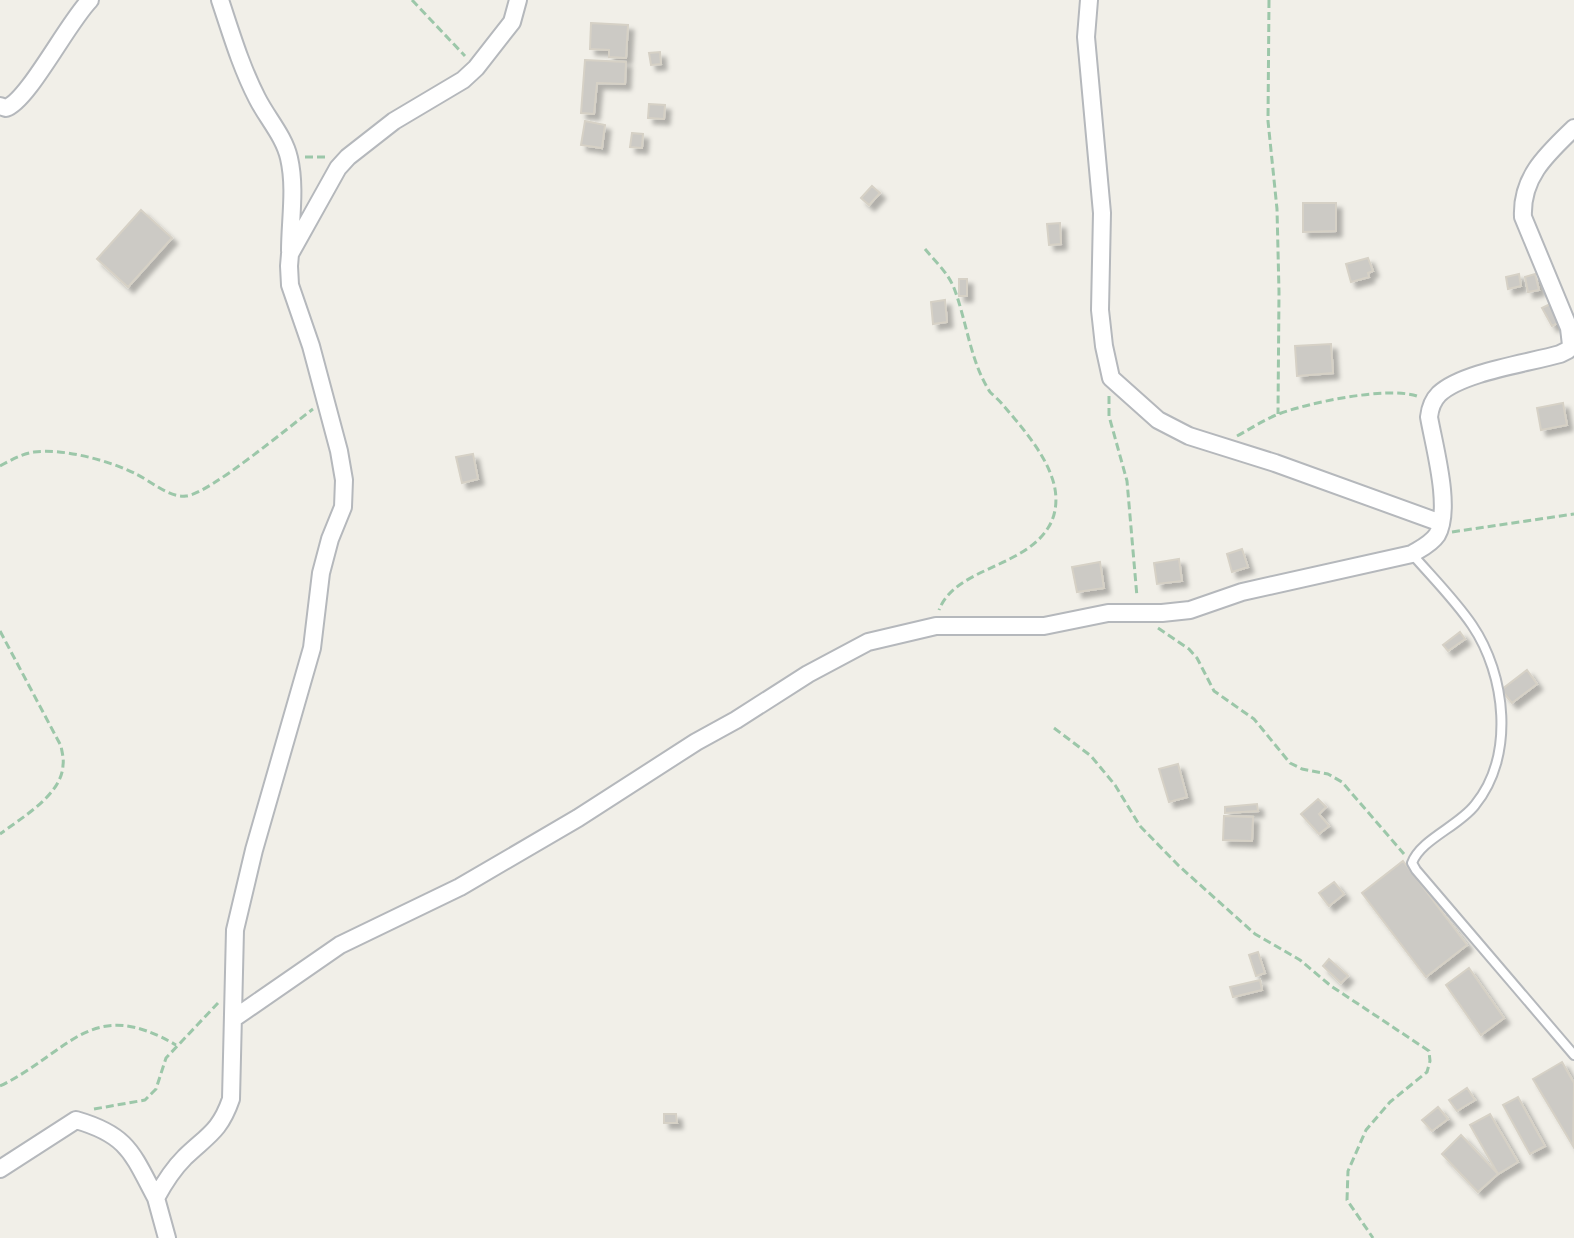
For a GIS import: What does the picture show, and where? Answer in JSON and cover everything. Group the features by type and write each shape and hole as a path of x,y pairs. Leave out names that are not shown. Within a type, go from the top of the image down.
{"street":[{"path":"0,106 6,108 20,101 62,35 90,0"},
{"path":"156,1198 173,1170 215,1133 231,1099 235,930 254,850 312,648 321,573 343,507 344,480 325,400 290,285 292,191 289,158 241,65 220,0"},
{"path":"290,254 338,168 394,121 453,86 476,68 512,22 518,0"},
{"path":"1089,0 1086,37 1102,213 1100,310 1111,378 1158,420 1189,436 1439,529"},
{"path":"233,1019 340,945 460,887 578,818 837,657 868,642 936,626 1044,626 1108,613 1190,610 1242,592 1412,554 1428,544 1439,529 1442,501 1429,417 1431,404 1438,394 1454,383 1568,350 1571,345 1569,328 1523,217 1522,201 1529,180 1541,160 1574,128"},
{"path":"0,1169 76,1120 104,1128 120,1139 133,1155 156,1198 167,1238"}],"lane":[{"path":"1412,554 1473,626 1492,665 1503,730 1483,795 1456,824 1421,849 1412,863 1574,1055"}],"path":[{"path":"412,0 476,68"},
{"path":"1269,0 1268,121 1277,209 1279,292 1278,414"},
{"path":"289,158 348,157"},
{"path":"925,249 948,275 954,287 974,356 990,392 1028,437 1051,474 1056,494 1056,511 1049,527 1038,540 1019,555 953,588 944,597 936,626"},
{"path":"1111,378 1109,416 1127,481 1139,612 1189,649 1214,691 1254,719 1290,763 1302,769 1328,774 1342,782 1377,827 1412,863"},
{"path":"1220,445 1278,414 1315,404 1375,393 1413,395 1431,404"},
{"path":"0,466 35,452 65,454 106,462 135,473 172,494 185,497 224,476 325,400"},
{"path":"1439,529 1574,514"},
{"path":"0,631 61,746 64,766 60,779 50,793 0,834"},
{"path":"1054,728 1091,756 1115,785 1140,826 1179,866 1255,934 1300,960 1331,986 1429,1051 1427,1072 1390,1102 1366,1130 1348,1171 1347,1200 1373,1238"},
{"path":"76,1120 93,1109 145,1100 151,1096 166,1058 234,985"},
{"path":"0,1086 98,1026 127,1025 176,1045"}],"building":[{"path":"591,23 628,25 626,58 609,57 609,50 590,49"},
{"path":"660,52 661,64 651,65 649,53"},
{"path":"585,60 626,62 625,84 597,83 594,114 581,113"},
{"path":"649,104 665,105 664,119 648,118"},
{"path":"585,121 605,125 602,148 581,145"},
{"path":"632,133 643,134 642,148 630,147"},
{"path":"872,186 880,193 869,205 861,198"},
{"path":"1303,203 1336,203 1336,231 1303,232"},
{"path":"141,210 172,238 128,287 97,259"},
{"path":"1060,223 1061,244 1049,245 1047,224"},
{"path":"1368,258 1373,271 1368,273 1369,277 1351,282 1346,264"},
{"path":"1519,274 1521,286 1508,289 1506,277"},
{"path":"1535,274 1539,290 1528,292 1525,277"},
{"path":"959,279 967,279 967,296 959,296"},
{"path":"945,300 947,322 933,324 931,302"},
{"path":"1550,304 1560,322 1552,326 1542,308"},
{"path":"1331,344 1333,373 1297,376 1295,346"},
{"path":"1563,403 1567,425 1541,430 1537,408"},
{"path":"473,454 478,479 462,483 456,457"},
{"path":"1242,549 1248,567 1232,572 1227,554"},
{"path":"1179,559 1182,581 1157,584 1154,563"},
{"path":"1100,562 1104,588 1077,592 1072,567"},
{"path":"1460,632 1465,639 1448,651 1443,645"},
{"path":"1527,670 1537,684 1512,703 1501,690"},
{"path":"1178,764 1187,797 1169,802 1159,769"},
{"path":"1318,799 1326,807 1319,814 1329,826 1319,834 1301,814"},
{"path":"1257,804 1258,811 1225,813 1225,807"},
{"path":"1224,816 1253,817 1252,841 1223,840"},
{"path":"1403,861 1467,945 1426,977 1362,893"},
{"path":"1334,882 1344,894 1329,906 1319,893"},
{"path":"1258,952 1265,973 1256,976 1249,955"},
{"path":"1329,959 1348,976 1341,983 1323,966"},
{"path":"1469,968 1504,1018 1481,1035 1446,985"},
{"path":"1260,980 1262,990 1233,997 1230,987"},
{"path":"1562,1062 1574,1083 1573,1146 1533,1079"},
{"path":"1467,1088 1475,1100 1457,1111 1449,1100"},
{"path":"1518,1097 1545,1146 1530,1154 1503,1105"},
{"path":"1438,1107 1448,1119 1432,1131 1422,1120"},
{"path":"664,1114 676,1114 677,1123 664,1123"},
{"path":"1490,1114 1518,1162 1498,1174 1470,1125"},
{"path":"1461,1135 1498,1174 1478,1192 1442,1154"}]}
